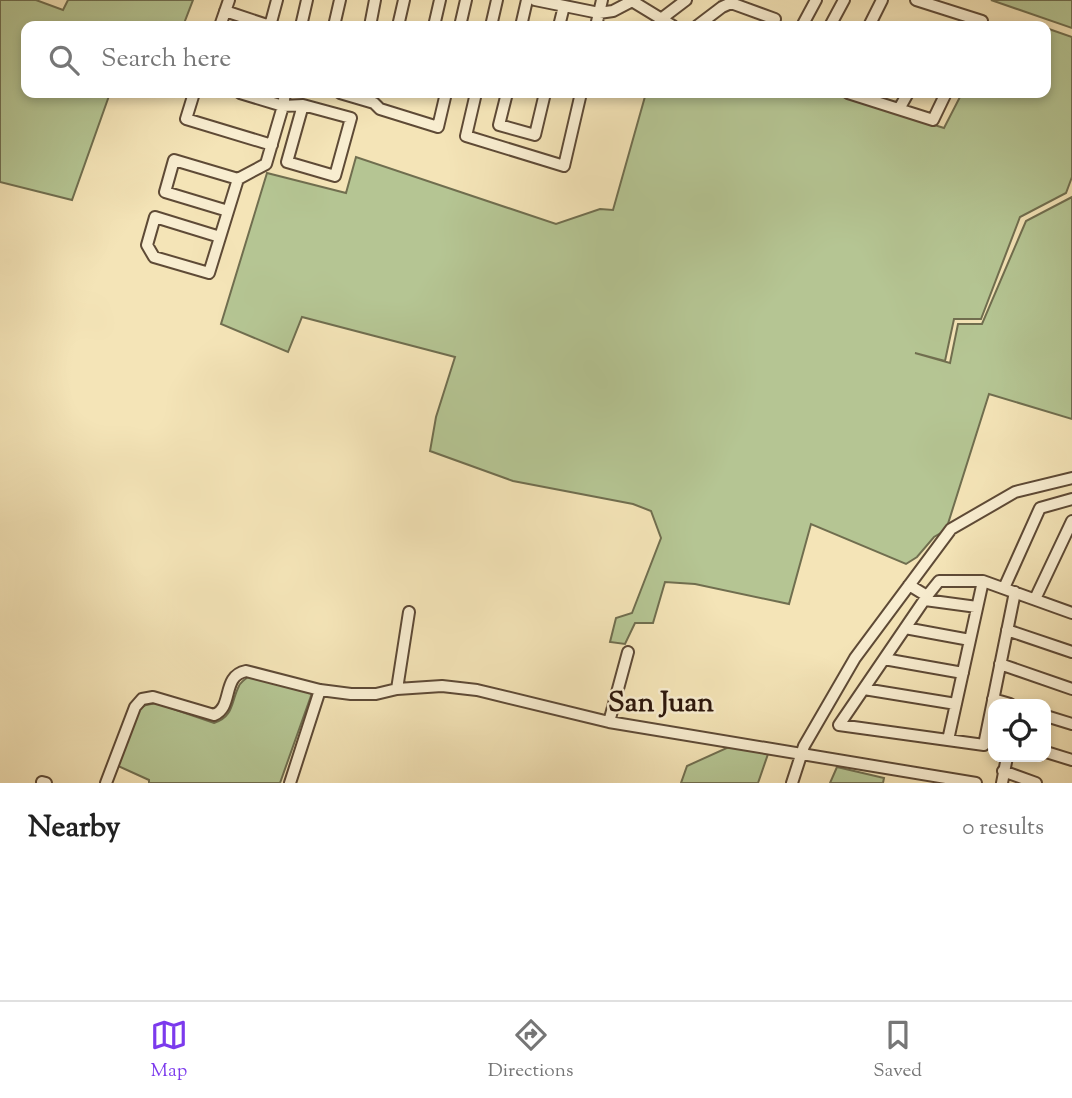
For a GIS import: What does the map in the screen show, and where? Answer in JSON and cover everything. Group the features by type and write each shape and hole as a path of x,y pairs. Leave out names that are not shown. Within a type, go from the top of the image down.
{"street":[{"path":"271,21 277,0"},
{"path":"302,21 307,0"},
{"path":"335,21 340,0"},
{"path":"371,21 375,0"},
{"path":"399,21 404,0"},
{"path":"435,21 440,0"},
{"path":"461,21 466,0"},
{"path":"492,21 497,0"},
{"path":"522,21 527,0"},
{"path":"535,0 599,13 613,11 633,1 664,21"},
{"path":"597,21 602,0"},
{"path":"661,19 685,0"},
{"path":"805,21 816,0"},
{"path":"833,21 844,0"},
{"path":"872,21 882,0"},
{"path":"916,0 982,21"},
{"path":"704,21 731,3 775,19 774,21"},
{"path":"227,6 259,21"},
{"path":"560,21 564,6"},
{"path":"192,98 186,119 272,145"},
{"path":"257,98 283,106 303,105 351,118 335,176 287,162 303,105"},
{"path":"220,237 155,217 147,245 155,257 209,274 238,179 266,164 284,98"},
{"path":"357,98 374,103 380,109 438,127 445,98"},
{"path":"475,98 466,136 564,166 580,98"},
{"path":"505,98 499,125 535,135 544,98"},
{"path":"873,98 933,120 944,98"},
{"path":"899,109 905,98"},
{"path":"228,211 165,192 174,160 238,179"},
{"path":"792,783 804,746 855,658 951,529 1015,492 1072,478"},
{"path":"993,699 1007,630 1009,590 1040,508 1069,502"},
{"path":"1035,599 1072,521"},
{"path":"948,740 983,580"},
{"path":"988,738 984,745 839,724 939,581 983,580 1035,599 1070,608"},
{"path":"909,585 926,598 977,607"},
{"path":"397,689 409,612"},
{"path":"905,628 970,640"},
{"path":"1007,630 1072,652"},
{"path":"609,722 628,652"},
{"path":"884,659 963,673"},
{"path":"1000,664 1072,689"},
{"path":"106,783 135,707 142,699 153,697 214,715 222,709 232,678 246,671 320,690 376,694 397,689 442,686 477,690 609,722 976,783"},
{"path":"863,689 956,704"},
{"path":"290,783 320,690"},
{"path":"1051,718 1072,724"},
{"path":"1051,754 1072,760"},
{"path":"1003,777 1036,783"}],"green space":[{"path":"0,0 36,0 63,10 68,0 193,0 185,21 21,21 21,98 108,98 72,200 0,182"},
{"path":"991,0 1072,0 1072,28"},
{"path":"1051,30 1072,37 1072,177 1066,193 1020,217 981,319 954,319 945,361 915,353 950,363 958,324 982,324 1026,221 1072,197 1072,419 989,394 946,530 934,537 917,557 906,564 811,524 789,604 695,584 665,582 653,623 635,623 625,644 610,642 616,618 632,613 661,538 651,511 633,504 513,481 430,451 436,417 455,357 302,317 288,352 221,324 267,173 346,193 356,157 556,224 600,209 613,210 645,98 850,98 944,128 959,98 1051,98"},
{"path":"252,674 312,693 280,783 149,783 149,780 118,766 139,709 156,703 214,723 229,713 240,684"},
{"path":"731,746 768,754 758,783 681,783 687,766"},
{"path":"837,767 884,778 883,783 830,783"}],"district":[{"name":"San Juan","path":"661,704"}]}
